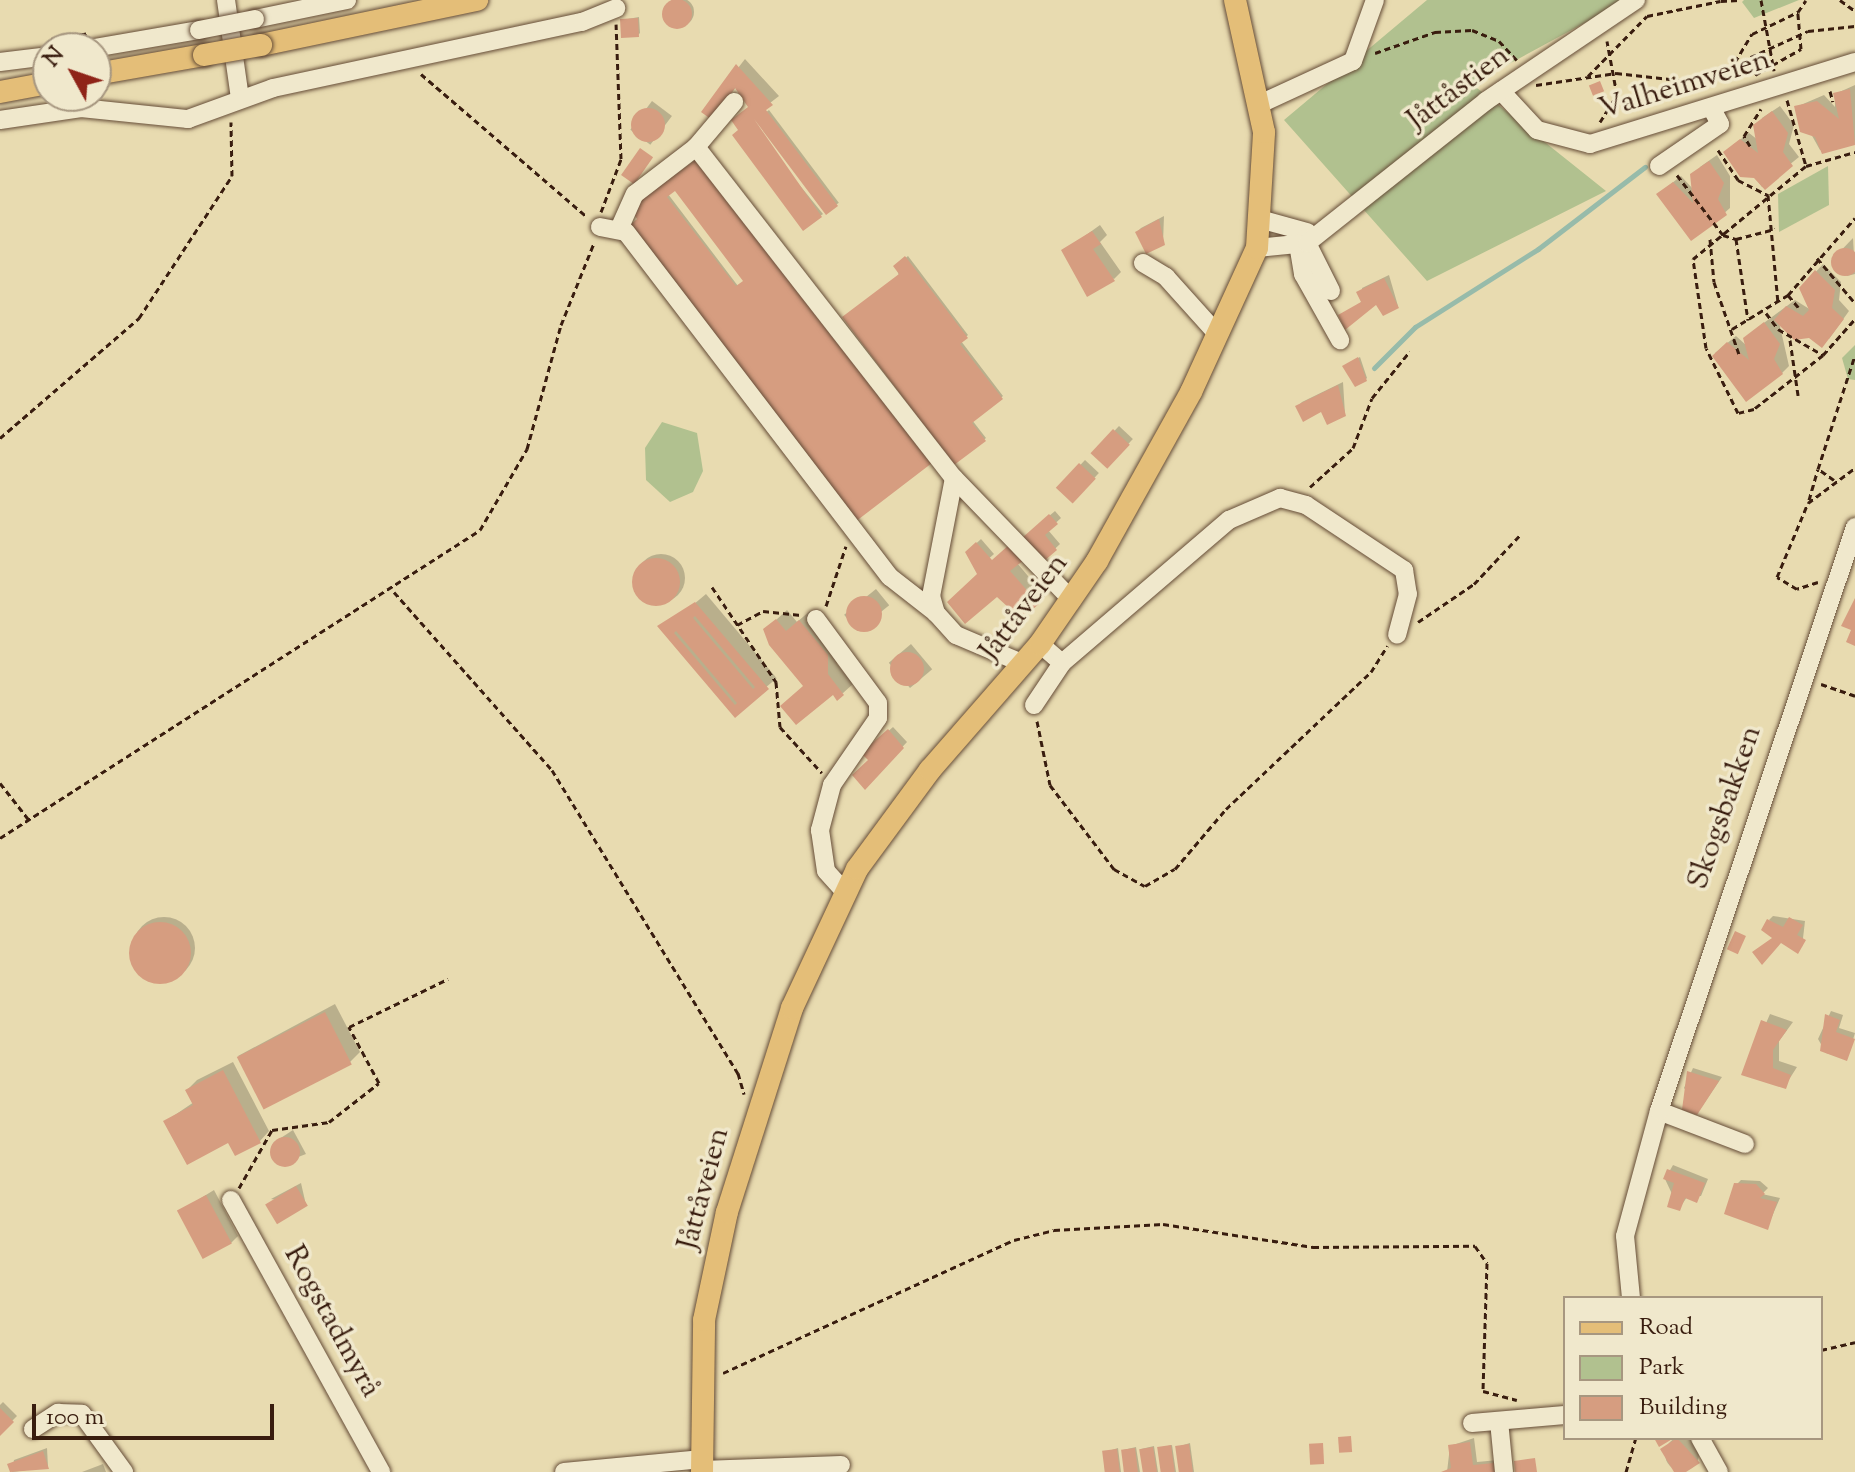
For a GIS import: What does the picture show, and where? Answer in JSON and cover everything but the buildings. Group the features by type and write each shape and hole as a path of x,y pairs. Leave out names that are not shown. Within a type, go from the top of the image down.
{"main road":[{"path":"112,71 261,45 477,0"},
{"name":"Jåttåveien","path":"702,1467 704,1320 735,1182 792,1008 846,893 930,770 1024,664 1072,600 1218,335 1257,248 1263,220 1262,103 1236,1"},
{"path":"0,92 32,86"}],"street":[{"path":"226,0 235,102"},
{"path":"112,45 347,0"},
{"path":"1262,103 1353,61 1375,0"},
{"name":"Jåttåstien","path":"1304,237 1501,91 1636,0"},
{"path":"0,120 81,108 188,119 235,102 415,58 582,22 616,8"},
{"path":"0,62 32,58"},
{"name":"Valheimveien","path":"1501,91 1537,130 1570,143 1607,142 1855,62"},
{"path":"620,227 635,194 696,147 734,102"},
{"path":"1659,166 1720,124 1711,107"},
{"path":"696,147 954,478 1072,600"},
{"path":"1263,220 1304,237 1331,291"},
{"path":"600,227 620,227"},
{"path":"620,227 890,577 936,613 956,635 1024,664"},
{"path":"1257,248 1304,237"},
{"path":"1304,237 1340,340"},
{"path":"1143,263 1166,277 1218,335"},
{"path":"936,613 931,596 954,478"},
{"path":"1034,705 1062,663 1245,507 1295,500 1404,570 1408,594 1397,635"},
{"name":"Skogsbakken","path":"1631,1296 1625,1236 1659,1111 1802,670 1833,578 1855,527"},
{"path":"816,619 878,703 878,718 832,785 820,847 826,871 846,893"},
{"path":"1040,644 1062,663"},
{"path":"1659,1111 1745,1144"},
{"name":"Rogstadmyrå","path":"231,1200 381,1472"},
{"path":"33,1429 58,1413 82,1414 124,1472"},
{"path":"1472,1423 1563,1415"},
{"path":"1499,1421 1504,1472"},
{"path":"1701,1440 1719,1472"},
{"path":"564,1472 841,1465"}],"path":[{"path":"1588,76 1609,49 1661,9 1739,0"},
{"path":"1761,0 1773,64"},
{"path":"1735,62 1766,26 1798,12 1806,0"},
{"path":"1840,0 1855,11"},
{"path":"0,838 394,592 480,530 527,449 561,325 600,227 621,159 616,8"},
{"path":"1754,83 1773,64 1801,49 1798,12"},
{"path":"1594,127 1613,105 1616,73 1599,23"},
{"path":"1353,61 1435,32 1472,30 1499,41 1525,74 1551,88 1588,76 1616,73 1672,84 1798,35 1855,26"},
{"path":"415,58 424,82 600,227"},
{"path":"1830,91 1833,102"},
{"path":"1786,97 1806,166"},
{"path":"0,438 139,318 232,176 235,102"},
{"path":"1750,146 1744,136 1766,102"},
{"path":"1718,150 1738,180 1768,195"},
{"path":"1855,152 1806,166 1710,239 1693,259 1706,348 1730,404 1738,413 1754,409 1793,382 1823,355 1855,319"},
{"path":"1677,175 1721,231 1736,239 1775,229"},
{"path":"1768,195 1775,229 1778,303"},
{"path":"1732,329 1766,313 1788,295 1817,258 1855,218"},
{"path":"1710,239 1712,271 1739,354"},
{"path":"1736,239 1748,320"},
{"path":"1817,258 1855,303"},
{"path":"1788,295 1798,307"},
{"path":"1766,313 1790,338 1823,355"},
{"path":"1790,338 1793,382 1798,395"},
{"path":"1295,500 1353,448 1372,398 1410,351"},
{"path":"1833,578 1797,589 1777,577 1808,503 1855,355"},
{"path":"1808,503 1834,480 1855,468"},
{"path":"1818,469 1834,480"},
{"path":"1034,705 1050,785 1114,869 1145,886 1175,869 1226,809 1371,672 1397,635 1460,596 1521,534"},
{"path":"737,625 763,611 816,619 832,599 846,542"},
{"path":"712,587 776,682 780,727 832,785"},
{"path":"394,592 552,770 738,1073 743,1105"},
{"path":"1802,670 1855,696"},
{"path":"0,783 29,820"},
{"path":"231,1200 272,1130 329,1122 379,1083 349,1027 448,979"},
{"path":"702,1375 789,1348 978,1253 1054,1230 1163,1224 1313,1247 1390,1251 1440,1243 1475,1246 1484,1256 1483,1391 1493,1399 1523,1401"},
{"path":"1823,1350 1855,1342"},
{"path":"1626,1472 1635,1440"}],"green space":[{"path":"1427,0 1627,0 1472,84 1606,191 1427,281 1284,120"},
{"path":"1744,0 1799,0 1754,18 1742,2"},
{"path":"1828,166 1829,205 1779,232 1778,194"},
{"path":"1855,345 1855,380 1848,379 1842,358"},
{"path":"662,422 697,433 703,471 693,492 670,502 646,480 645,448"}],"waterway":[{"path":"1374,368 1415,327 1538,249 1645,167"}]}
